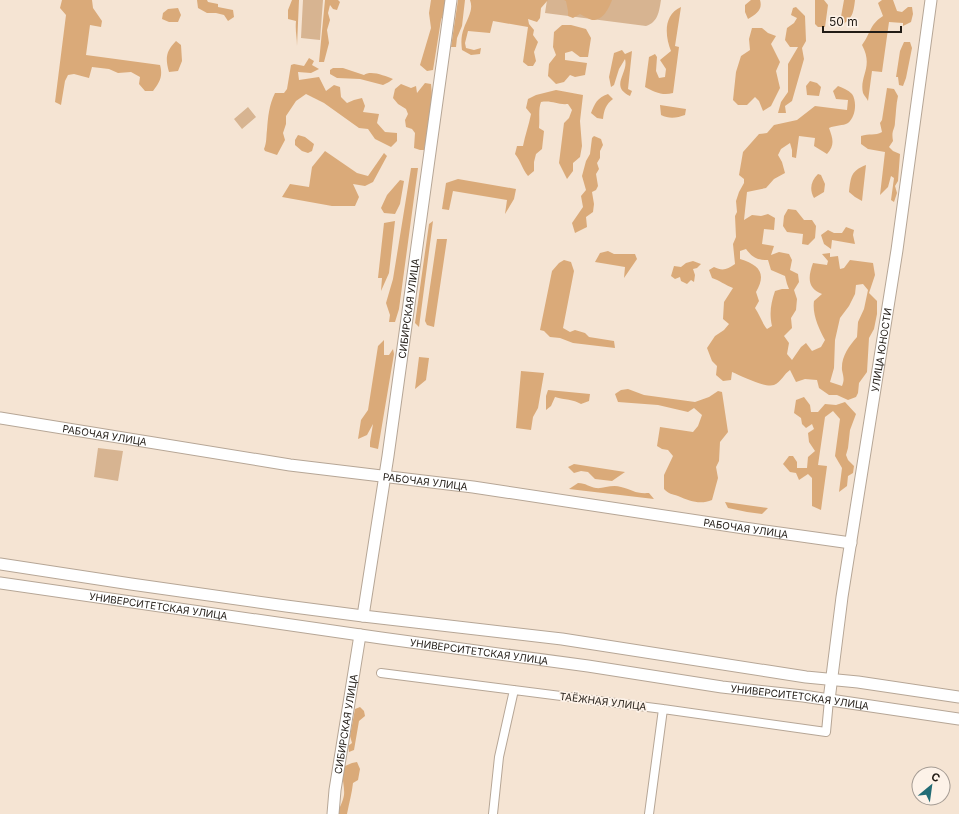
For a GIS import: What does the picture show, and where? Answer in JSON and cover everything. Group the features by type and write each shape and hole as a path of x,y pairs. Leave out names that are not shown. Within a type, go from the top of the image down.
{"street":[{"name":"СИБИРСКАЯ УЛИЦА","path":"364,616 452,0"},
{"name":"УЛИЦА ЮНОСТИ","path":"828,700 897,250 931,0"},
{"name":"РАБОЧАЯ УЛИЦА","path":"0,418 290,464 481,488 851,543"},
{"name":"УНИВЕРСИТЕТСКАЯ УЛИЦА","path":"0,564 131,584 364,616 562,639 806,677 832,679 959,697"},
{"name":"УНИВЕРСИТЕТСКАЯ УЛИЦА","path":"0,583 588,666 722,687 828,700 959,719"},
{"name":"СИБИРСКАЯ УЛИЦА","path":"333,814 335,790 360,635"},
{"name":"ТАЁЖНАЯ УЛИЦА","path":"381,673 663,709 826,732 828,700"},
{"path":"493,814 499,757 514,690"},
{"path":"649,814 663,709"}],"shaded area":[{"path":"62,0 92,0 93,8 102,21 101,27 90,25 86,55 160,65 160,79 153,91 145,91 139,84 140,77 131,72 118,73 109,69 92,67 89,78 74,74 68,75 65,81 61,105 55,102 66,15 60,8"},
{"path":"197,0 207,0 208,2 218,4 218,7 233,10 234,17 228,21 224,15 207,13 198,8"},
{"path":"292,0 299,0 297,46 296,21 288,19 288,10"},
{"path":"303,0 323,0 320,40 301,38"},
{"path":"325,0 338,0 340,2 337,10 333,9 330,5 328,13 330,20 327,30 329,43 324,62 319,62"},
{"path":"431,0 445,0 446,7 441,20 433,70 427,71 420,65 431,28 429,13"},
{"path":"458,0 465,0 462,26 457,38 456,47 451,47"},
{"path":"470,0 548,0 541,8 540,18 537,22 528,19 529,24 534,30 533,35 538,42 534,52 536,61 533,66 528,66 523,62 528,27 493,21 490,33 468,31 465,43 466,48 474,50 481,48 480,54 471,55 462,50 461,42 463,31 471,11"},
{"path":"547,0 661,0 659,12 655,19 646,26 545,13"},
{"path":"564,0 612,0 602,16 596,20 592,20 580,14 573,18 568,16 566,1"},
{"path":"751,0 760,0 761,6 756,13 748,19 745,12 745,5"},
{"path":"815,0 824,0 828,5 825,27 818,27 815,24"},
{"path":"844,0 855,0 851,16 839,28"},
{"path":"882,0 893,0 897,11 902,12 908,7 912,7 913,14 911,22 903,26 903,23 889,22 882,72 872,71 868,101 863,93 862,87 867,59 862,45 875,23 883,16 878,3"},
{"path":"681,7 675,46 679,47 673,93 659,93 645,87 649,57 655,54 657,57 656,71 659,78 665,77 666,69 660,60 671,51 667,33 668,20 675,11"},
{"path":"796,7 805,16 806,41 802,48 804,59 792,101 785,106 786,113 778,113 781,102 788,92 788,64 798,47 790,47 785,40 787,28 794,23 797,18 791,15 793,8"},
{"path":"178,8 181,15 178,22 169,22 162,19 163,13 168,9"},
{"path":"562,25 571,25 586,29 591,38 588,57 580,57 572,51 565,53 565,60 587,63 585,75 575,77 570,75 564,82 556,84 548,76 549,64 556,55 553,47 554,32"},
{"path":"752,28 762,28 768,33 776,36 771,44 780,62 776,71 780,88 771,106 763,111 759,101 755,97 747,105 738,105 733,100 736,72 741,56 750,50 749,39"},
{"path":"176,41 181,45 182,61 178,71 169,72 167,55 170,48"},
{"path":"904,42 910,42 912,48 903,86 899,85 898,77 896,77 900,51"},
{"path":"622,50 625,54 632,51 628,89 632,91 630,96 624,92 620,84 626,64 625,59 619,69 614,85 611,87 609,77 614,53"},
{"path":"309,58 314,61 312,65 319,69 311,73 298,72 299,80 319,77 326,91 334,85 340,87 341,97 347,103 362,98 365,106 363,112 379,114 377,123 385,132 397,133 397,141 391,147 375,139 368,129 359,128 324,103 306,94 296,101 286,116 286,124 283,133 285,140 277,155 265,151 269,111 275,93 284,93 287,89 291,65 294,64 304,66"},
{"path":"333,68 343,68 364,75 370,73 378,74 393,79 383,85 360,79 337,78 330,74 330,70"},
{"path":"810,81 817,83 821,87 819,96 807,95 806,86"},
{"path":"425,83 431,84 431,113 429,131 424,150 420,150 414,148 415,133 412,129 406,127 405,120 408,114 406,109 398,104 393,98 395,89 401,84 411,88 416,86 417,93"},
{"path":"838,86 847,90 854,97 855,109 851,120 846,124 829,128 832,135 832,145 827,154 814,146 815,138 799,136 796,158 792,157 790,143 781,149 778,155 785,173 774,179 766,188 747,192 744,220 752,215 761,216 768,214 775,218 774,230 764,229 762,244 774,246 771,255 779,252 789,254 792,260 790,270 798,274 799,282 794,290 797,299 796,310 791,318 792,328 784,336 789,343 787,354 792,360 801,347 806,343 812,351 821,347 825,340 818,326 814,311 814,301 822,294 814,289 810,282 810,273 813,263 827,265 828,261 822,254 830,253 830,257 838,256 840,269 844,268 850,260 873,263 875,275 869,293 877,301 877,314 874,329 869,338 867,372 859,383 856,397 848,400 837,395 829,395 819,388 817,380 805,379 796,382 790,370 779,382 774,385 765,385 732,372 731,380 723,381 716,375 717,366 712,361 707,348 715,336 724,330 729,324 723,319 724,302 733,288 712,278 709,270 714,267 720,269 729,268 735,264 733,244 736,237 736,201 744,183 744,179 739,175 743,152 759,134 767,133 774,125 797,120 815,106 847,110 848,100 836,99 833,91","holes":["746,249 756,258 768,260 771,270 785,276 789,289 775,291 771,308 772,326 767,329 755,308 759,301 756,292 761,280 761,275 756,267 747,261 740,259 740,251","863,284 868,290 864,309 858,322 857,337 848,348 844,356 842,365 844,379 842,386 830,382 834,368 835,340 840,318 849,306 855,294 856,285"]},
{"path":"887,88 894,89 898,96 895,125 892,135 893,141 889,147 893,151 900,154 898,181 895,186 897,193 894,202 891,200 894,178 891,176 888,187 880,195 885,152 868,149 861,144 861,136 882,132 880,123 882,120"},
{"path":"556,90 583,95 580,121 582,146 580,157 573,163 573,171 567,179 559,163 564,123 569,118 572,110 568,104 541,102 539,111 539,128 544,131 542,149 536,154 534,171 528,176 515,154 517,146 523,146 531,114 526,108 528,99 536,95"},
{"path":"608,94 613,99 606,108 603,119 597,118 591,113 594,106 599,99"},
{"path":"660,105 686,109 685,115 673,118 661,115"},
{"path":"248,107 256,117 242,129 234,119"},
{"path":"298,135 305,137 314,144 312,151 308,153 302,151 295,145 295,140"},
{"path":"594,136 601,139 603,145 600,151 600,158 597,163 599,169 596,174 598,186 596,190 592,192 594,204 593,212 586,217 587,227 575,233 572,223 583,207 581,196 586,190 582,176 586,161 590,154 592,138"},
{"path":"325,151 357,173 368,176 384,153 387,156 373,182 365,186 353,184 359,197 355,206 332,206 282,197 290,184 309,187 312,167"},
{"path":"866,165 862,201 849,192 850,182 855,172"},
{"path":"411,168 418,168 399,309 395,322 389,322 390,315 386,303 393,279"},
{"path":"818,174 821,175 825,184 824,192 814,198 812,185"},
{"path":"458,179 516,189 514,199 505,214 507,200 453,191 449,210 442,209 446,183"},
{"path":"400,180 404,181 400,204 395,214 384,213 381,208 387,195"},
{"path":"788,209 796,210 804,220 812,220 816,226 815,238 808,245 802,244 803,234 787,232 783,226 784,216"},
{"path":"395,221 389,273 381,291 382,278 378,278 384,223"},
{"path":"433,221 419,327 415,323 429,224"},
{"path":"846,227 854,230 853,235 855,244 832,240 831,249 824,244 821,235 828,230 834,233 842,233"},
{"path":"437,239 447,239 434,327 427,325 425,321"},
{"path":"608,251 614,254 635,254 637,259 624,278 625,267 595,262 600,253"},
{"path":"564,260 571,262 574,271 563,328 570,332 575,330 585,333 589,337 614,341 615,348 573,343 560,338 550,337 544,331 540,330 552,271"},
{"path":"693,261 701,264 697,268 693,269 695,275 694,282 691,280 687,284 681,281 680,277 675,279 671,276 674,266 681,267 686,263"},
{"path":"384,340 384,355 389,355 393,349 394,354 378,449 370,447 373,424 367,435 358,439 361,420 368,410 378,346"},
{"path":"419,357 429,358 426,380 415,389"},
{"path":"521,371 544,373 538,408 533,417 531,430 516,428"},
{"path":"628,389 644,395 695,402 709,397 718,391 722,392 728,432 720,442 719,461 716,467 718,478 712,500 695,502 667,492 664,489 664,475 673,456 668,450 657,446 660,427 693,432 698,426 702,415 694,408 688,412 658,405 618,402 615,394 621,390"},
{"path":"548,390 590,394 589,401 581,404 572,400 555,397 551,406 546,410 546,396"},
{"path":"804,397 810,405 811,412 818,412 825,404 836,405 845,402 856,414 850,430 846,455 848,460 854,466 853,473 848,476 847,486 839,492 842,468 835,456 840,419 833,411 825,417 818,465 827,466 821,510 812,506 812,478 808,474 799,480 796,473 790,472 783,464 789,456 793,456 797,462 797,468 807,468 808,457 815,451 809,442 808,433 814,429 812,424 806,428 802,424 801,418 794,413 796,400"},
{"path":"98,448 123,451 118,481 94,477"},
{"path":"574,464 625,472 612,481 595,479 588,472 581,471 574,473 568,467"},
{"path":"578,483 596,488 618,486 637,492 649,493 654,499 569,489"},
{"path":"725,502 768,508 762,514 747,512 728,508"},
{"path":"360,707 364,711 365,716 359,721 354,750 349,752 348,746 352,743 350,736 355,709"},
{"path":"357,762 360,769 358,780 353,783 347,814 337,814 344,795 343,777 345,766"}]}
